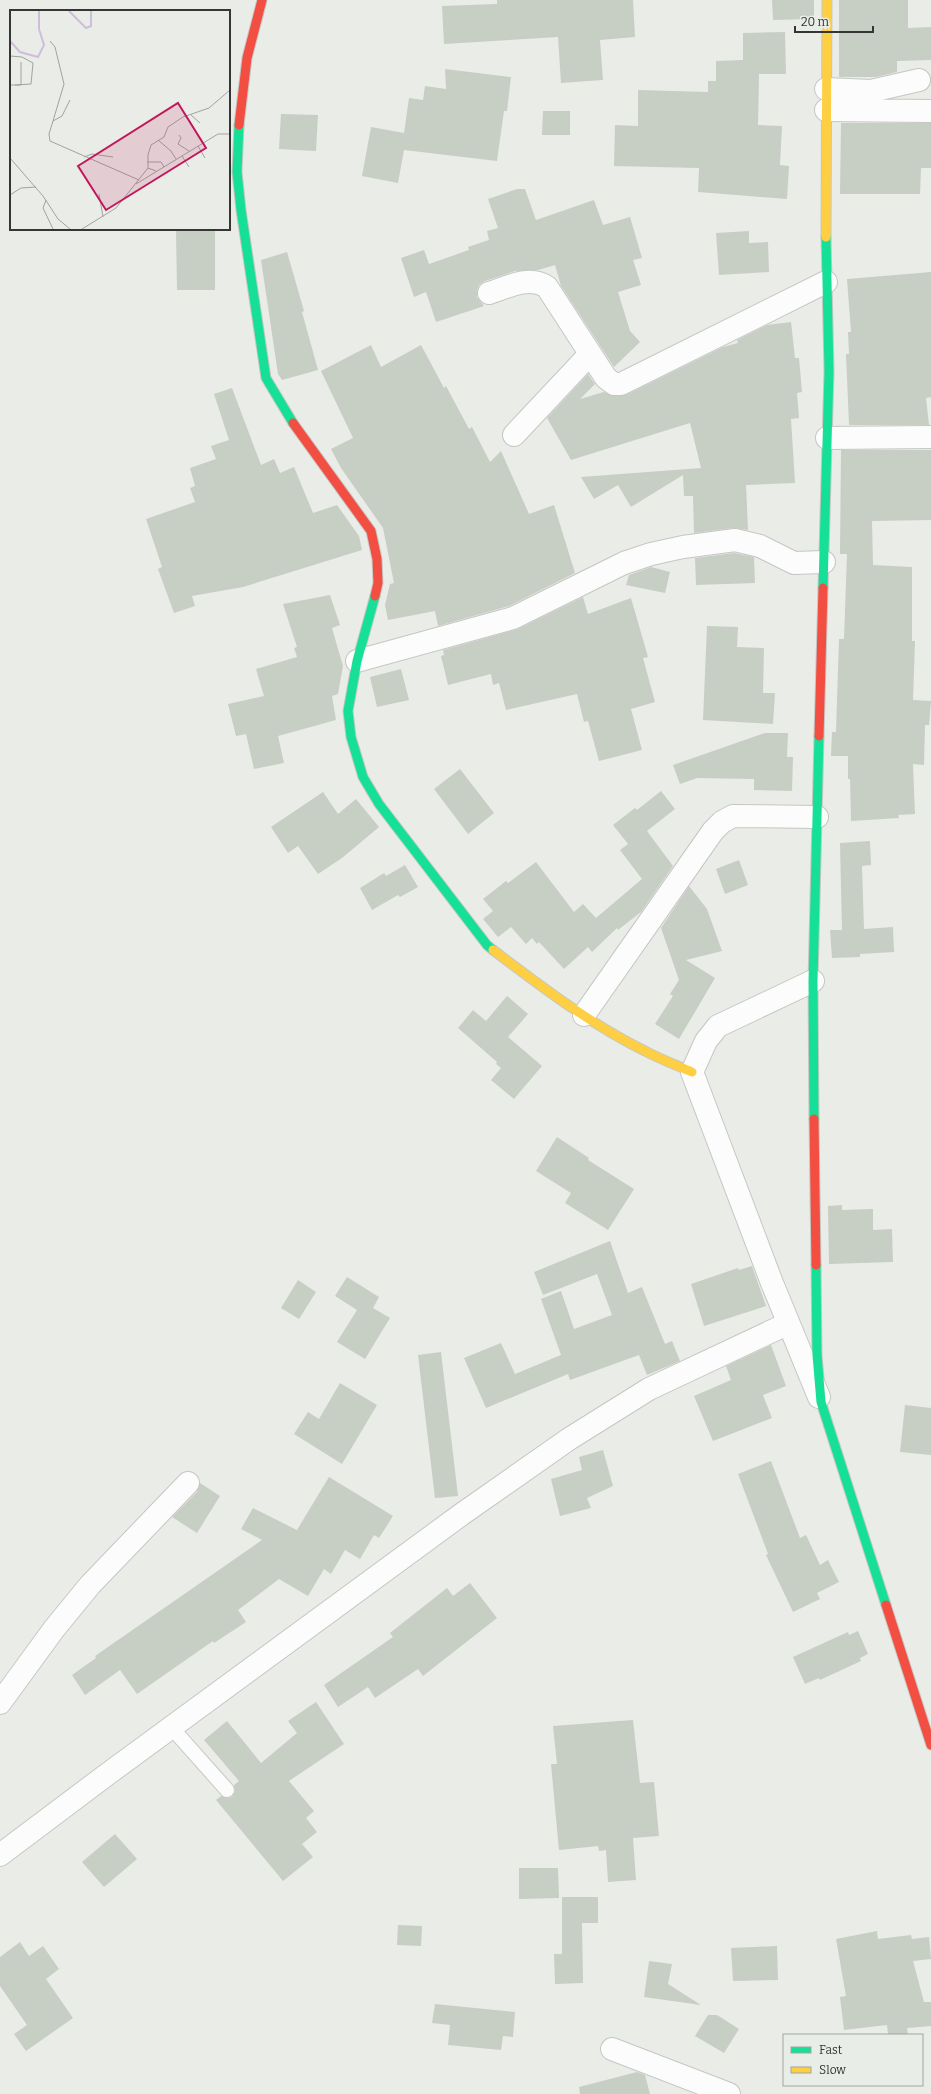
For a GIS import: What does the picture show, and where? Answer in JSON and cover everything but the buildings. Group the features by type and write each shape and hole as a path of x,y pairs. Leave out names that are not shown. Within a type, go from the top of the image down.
{"street":[{"path":"262,0 247,58 238,132 237,172 241,210 266,378 293,423 371,531 377,559 378,583 357,661 348,711 351,737 363,777 379,804 487,945 543,988 584,1015 650,1054 692,1072"},
{"path":"821,1402 815,1310 813,981 828,371 826,282 827,0"},
{"path":"826,99 919,80"},
{"path":"826,99 931,111"},
{"path":"489,293 528,281 539,282 547,287 606,378 614,384 621,384 826,282"},
{"path":"514,435 590,354"},
{"path":"827,438 931,437"},
{"path":"357,661 513,618 624,564 651,554 684,547 735,540 760,546 794,563 824,562"},
{"path":"584,1015 713,831 722,822 732,816 817,817"},
{"path":"813,981 718,1026 706,1042 692,1072 788,1324 821,1402 931,1745"},
{"path":"0,1855 171,1727 462,1514 612,1410 649,1388 788,1324"},
{"path":"0,1703 54,1629 90,1585 188,1482"},
{"path":"612,2049 729,2094"}],"lane":[{"path":"171,1727 227,1790"}],"traffic: fast":[{"path":"239,125 237,172 241,210 266,378 293,423"},
{"path":"823,588 829,371 826,237"},
{"path":"375,596 357,661 348,711 351,737 363,777 379,804 487,945 493,950"},
{"path":"814,1119 813,981 819,736"},
{"path":"816,1265 817,1355 821,1402 886,1605"}],"traffic: slow":[{"path":"826,237 827,0"},
{"path":"493,950 585,1017 651,1054 692,1072"}],"traffic: jam":[{"path":"239,125 247,58 262,0"},
{"path":"293,423 371,531 377,559 378,583 375,596"},
{"path":"819,736 823,588"},
{"path":"814,1119 816,1265"},
{"path":"886,1605 931,1745"}]}
